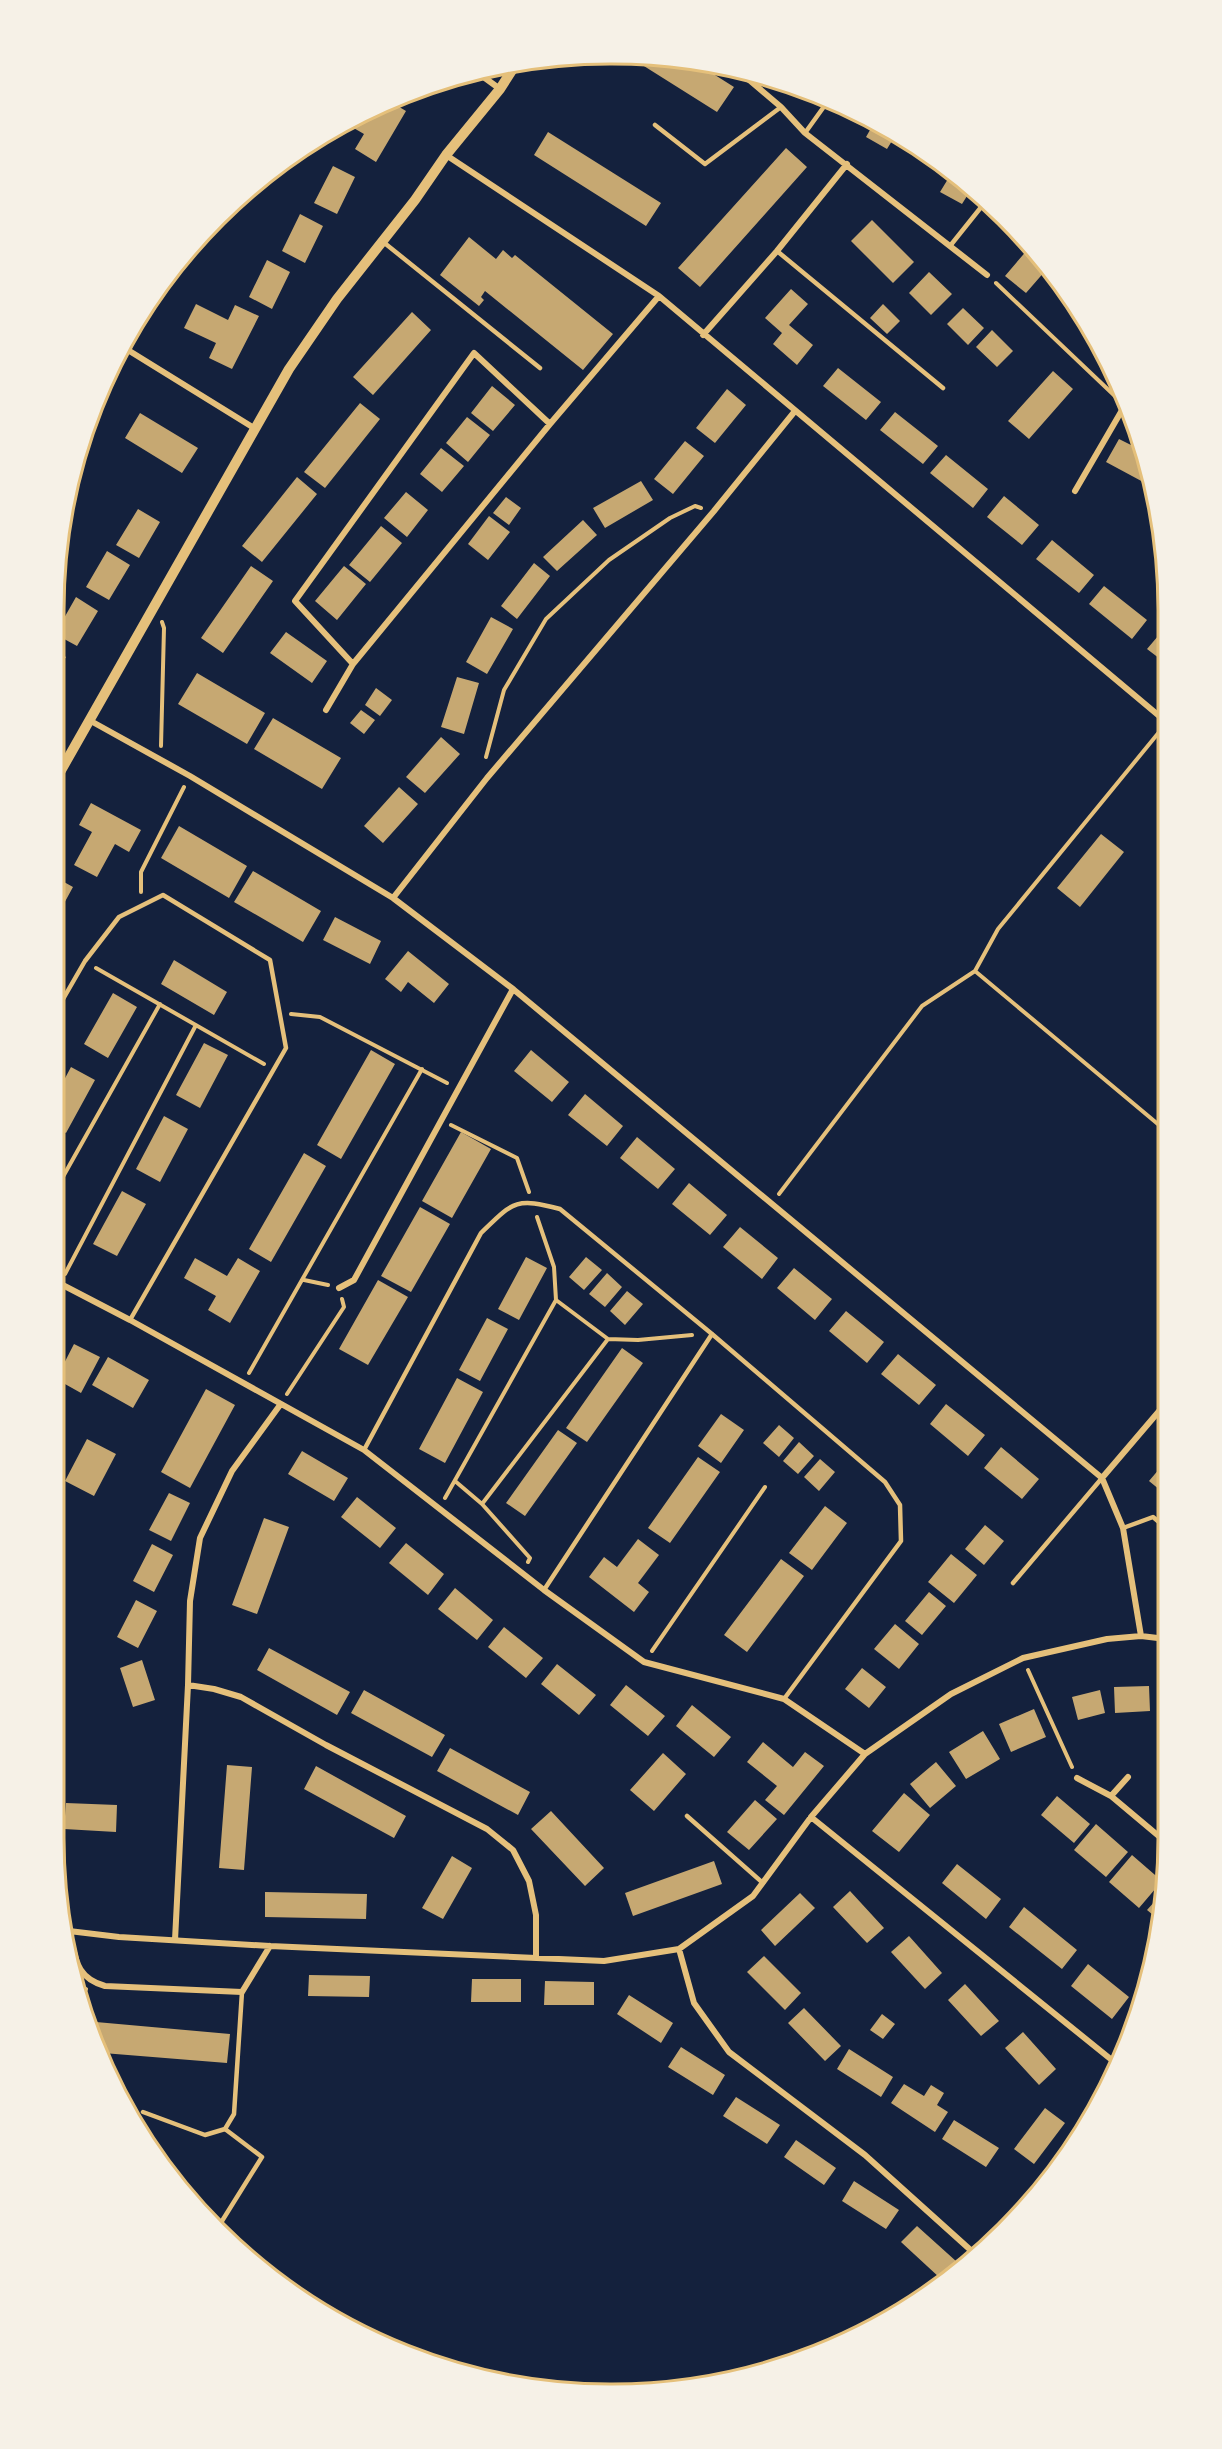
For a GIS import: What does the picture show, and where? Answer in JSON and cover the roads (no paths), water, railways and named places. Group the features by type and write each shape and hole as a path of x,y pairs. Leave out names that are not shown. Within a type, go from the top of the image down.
{"street":[{"path":"64,765 254,428 301,352 337,299 510,74"},
{"path":"486,79 500,89"},
{"path":"753,83 781,107 805,133 987,275"},
{"path":"446,155 659,296 703,336 1158,715"},
{"path":"703,336 777,251 847,164"},
{"path":"326,710 353,664 550,424 659,296"},
{"path":"131,352 254,428"},
{"path":"353,664 295,601 474,353 550,424"},
{"path":"393,898 487,778 714,512 795,411"},
{"path":"1075,491 1120,413"},
{"path":"89,720 190,776 393,898 513,989 1102,1478 1123,1528 1141,1636"},
{"path":"339,1288 354,1280 513,989"},
{"path":"64,1287 130,1320 364,1450 544,1590 644,1662 784,1699 865,1754"},
{"path":"175,1940 190,1601 200,1538 232,1471 280,1405"},
{"path":"1102,1478 1158,1412"},
{"path":"73,1933 270,1946 536,1956 604,1961 679,1948 753,1896 811,1817 865,1754 951,1694 1023,1658 1107,1639 1141,1636 1158,1639"},
{"path":"188,1686 214,1689 241,1697 326,1745 487,1829 513,1850 529,1881 536,1915 536,1956"},
{"path":"1112,1796 1128,1777"},
{"path":"1077,1778 1112,1796 1158,1835"},
{"path":"811,1817 1111,2059"},
{"path":"80,1968 90,1982 105,1986 242,1992 270,1946"},
{"path":"679,1948 694,2003 729,2052 865,2155 971,2249"}],"lane":[{"path":"655,125 705,164 781,107"},
{"path":"805,133 823,107"},
{"path":"950,246 980,209"},
{"path":"382,241 540,368"},
{"path":"777,251 944,388"},
{"path":"64,997 85,961 119,917 163,895 270,960 286,1048 130,1320"},
{"path":"364,1450 481,1233 507,1207 532,1202 560,1209 712,1334 885,1482 900,1506 901,1541 784,1699"},
{"path":"544,1590 712,1334"},
{"path":"1013,1583 1102,1478"},
{"path":"1123,1528 1152,1517 1158,1522"},
{"path":"687,1816 763,1883"},
{"path":"143,2112 205,2135 225,2129 234,2114 242,1992"},
{"path":"222,2221 262,2157 225,2129"}]}
